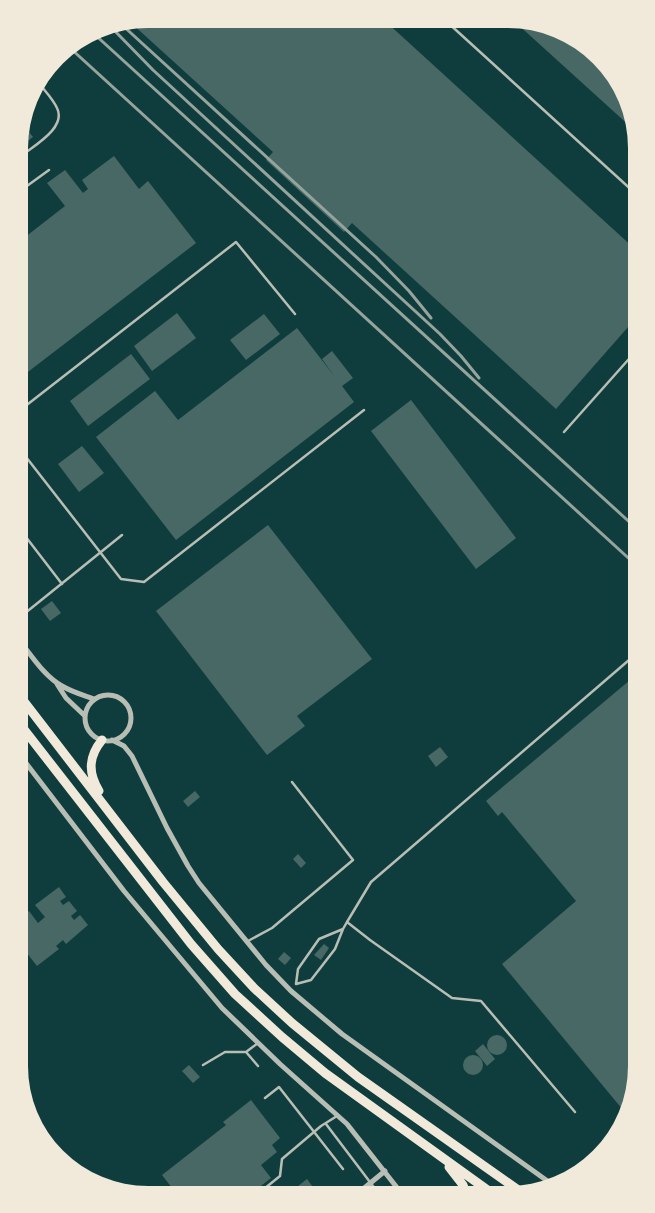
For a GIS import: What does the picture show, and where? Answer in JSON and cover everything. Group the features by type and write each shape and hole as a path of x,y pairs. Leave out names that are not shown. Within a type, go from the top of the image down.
{"main road":[{"path":"28,707 206,936 279,1012 358,1077 512,1185"},
{"path":"28,735 185,937 235,994 320,1069 482,1186"},
{"path":"102,740 91,761 90,771 94,783 113,818"},
{"path":"439,1156 463,1186"}],"street":[{"path":"28,652 42,670 55,682 66,698 85,716"},
{"path":"55,682 94,699"},
{"path":"110,695 118,697 125,702 131,717 130,725 120,738 102,740 95,737 89,731 85,716 94,699 110,695"},
{"path":"112,740 129,750 167,828 199,883 266,966 290,991 342,1034 545,1179"},
{"path":"28,766 135,904 222,1008 280,1064 339,1115 396,1186"},
{"path":"366,1186 385,1172"}],"lane":[{"path":"454,28 628,187"},
{"path":"28,151 52,132 58,122 58,109 43,89"},
{"path":"28,185 49,170"},
{"path":"28,405 236,242 295,314"},
{"path":"564,432 628,360"},
{"path":"28,458 121,579 144,582 364,410"},
{"path":"28,611 122,535"},
{"path":"28,540 62,584"},
{"path":"343,929 319,939 298,968 296,984 311,980 335,949 343,929 370,882 627,661"},
{"path":"246,941 272,928 353,860 292,782"},
{"path":"347,922 452,998 481,1000 575,1112"},
{"path":"203,1065 226,1052 246,1052 258,1043"},
{"path":"246,1052 258,1066"},
{"path":"265,1098 279,1087 343,1168"},
{"path":"268,1186 280,1176 282,1159 325,1123 339,1115"},
{"path":"325,1123 372,1186"}],"building":[{"path":"393,28 628,243 628,327 556,409 352,223 344,232 266,160 273,152 137,29"},
{"path":"523,29 546,34 561,40 587,57 598,68 615,94 624,121"},
{"path":"29,132 33,137 28,140"},
{"path":"114,156 139,189 148,181 196,243 28,372 28,235 65,206 47,183 65,170 83,193 88,189 82,180"},
{"path":"177,313 196,338 152,371 134,346"},
{"path":"264,314 280,334 246,360 230,340"},
{"path":"297,328 335,377 322,359 332,351 353,378 342,386 354,402 176,540 96,437 155,391 178,420"},
{"path":"131,354 150,379 88,426 70,401"},
{"path":"411,400 516,538 476,569 371,431"},
{"path":"82,446 104,473 79,492 58,464"},
{"path":"268,525 372,659 297,716 305,726 267,755 156,611"},
{"path":"52,601 61,613 50,621 41,609"},
{"path":"627,682 627,1073 620,1106 502,964 576,901 502,812 498,816 486,801"},
{"path":"440,747 448,757 436,767 428,756"},
{"path":"195,791 200,797 188,807 183,801"},
{"path":"298,854 306,863 301,868 293,859"},
{"path":"59,887 66,897 60,901 63,905 69,901 77,911 71,916 74,920 80,915 88,925 66,944 63,940 56,946 59,949 37,966 28,954 28,912 38,923 45,917 35,905"},
{"path":"324,944 329,948 321,960 314,955"},
{"path":"284,952 291,958 285,965 278,959"},
{"path":"497,1035 504,1038 507,1045 504,1052 497,1055 490,1052 487,1045 490,1038"},
{"path":"483,1044 495,1059 487,1066 475,1051"},
{"path":"473,1055 480,1058 483,1065 480,1072 473,1075 466,1072 463,1065 466,1058"},
{"path":"189,1065 200,1077 193,1083 182,1071"},
{"path":"251,1100 280,1138 272,1145 277,1152 261,1165 271,1178 261,1186 171,1186 162,1175 226,1125 223,1122"},
{"path":"307,1179 312,1186 298,1186"}],"railway":[{"path":"127,30 376,257 409,291 431,318"},
{"path":"116,32 153,70 440,334 479,378"},
{"path":"99,38 628,520"},
{"path":"74,52 628,557"}]}
